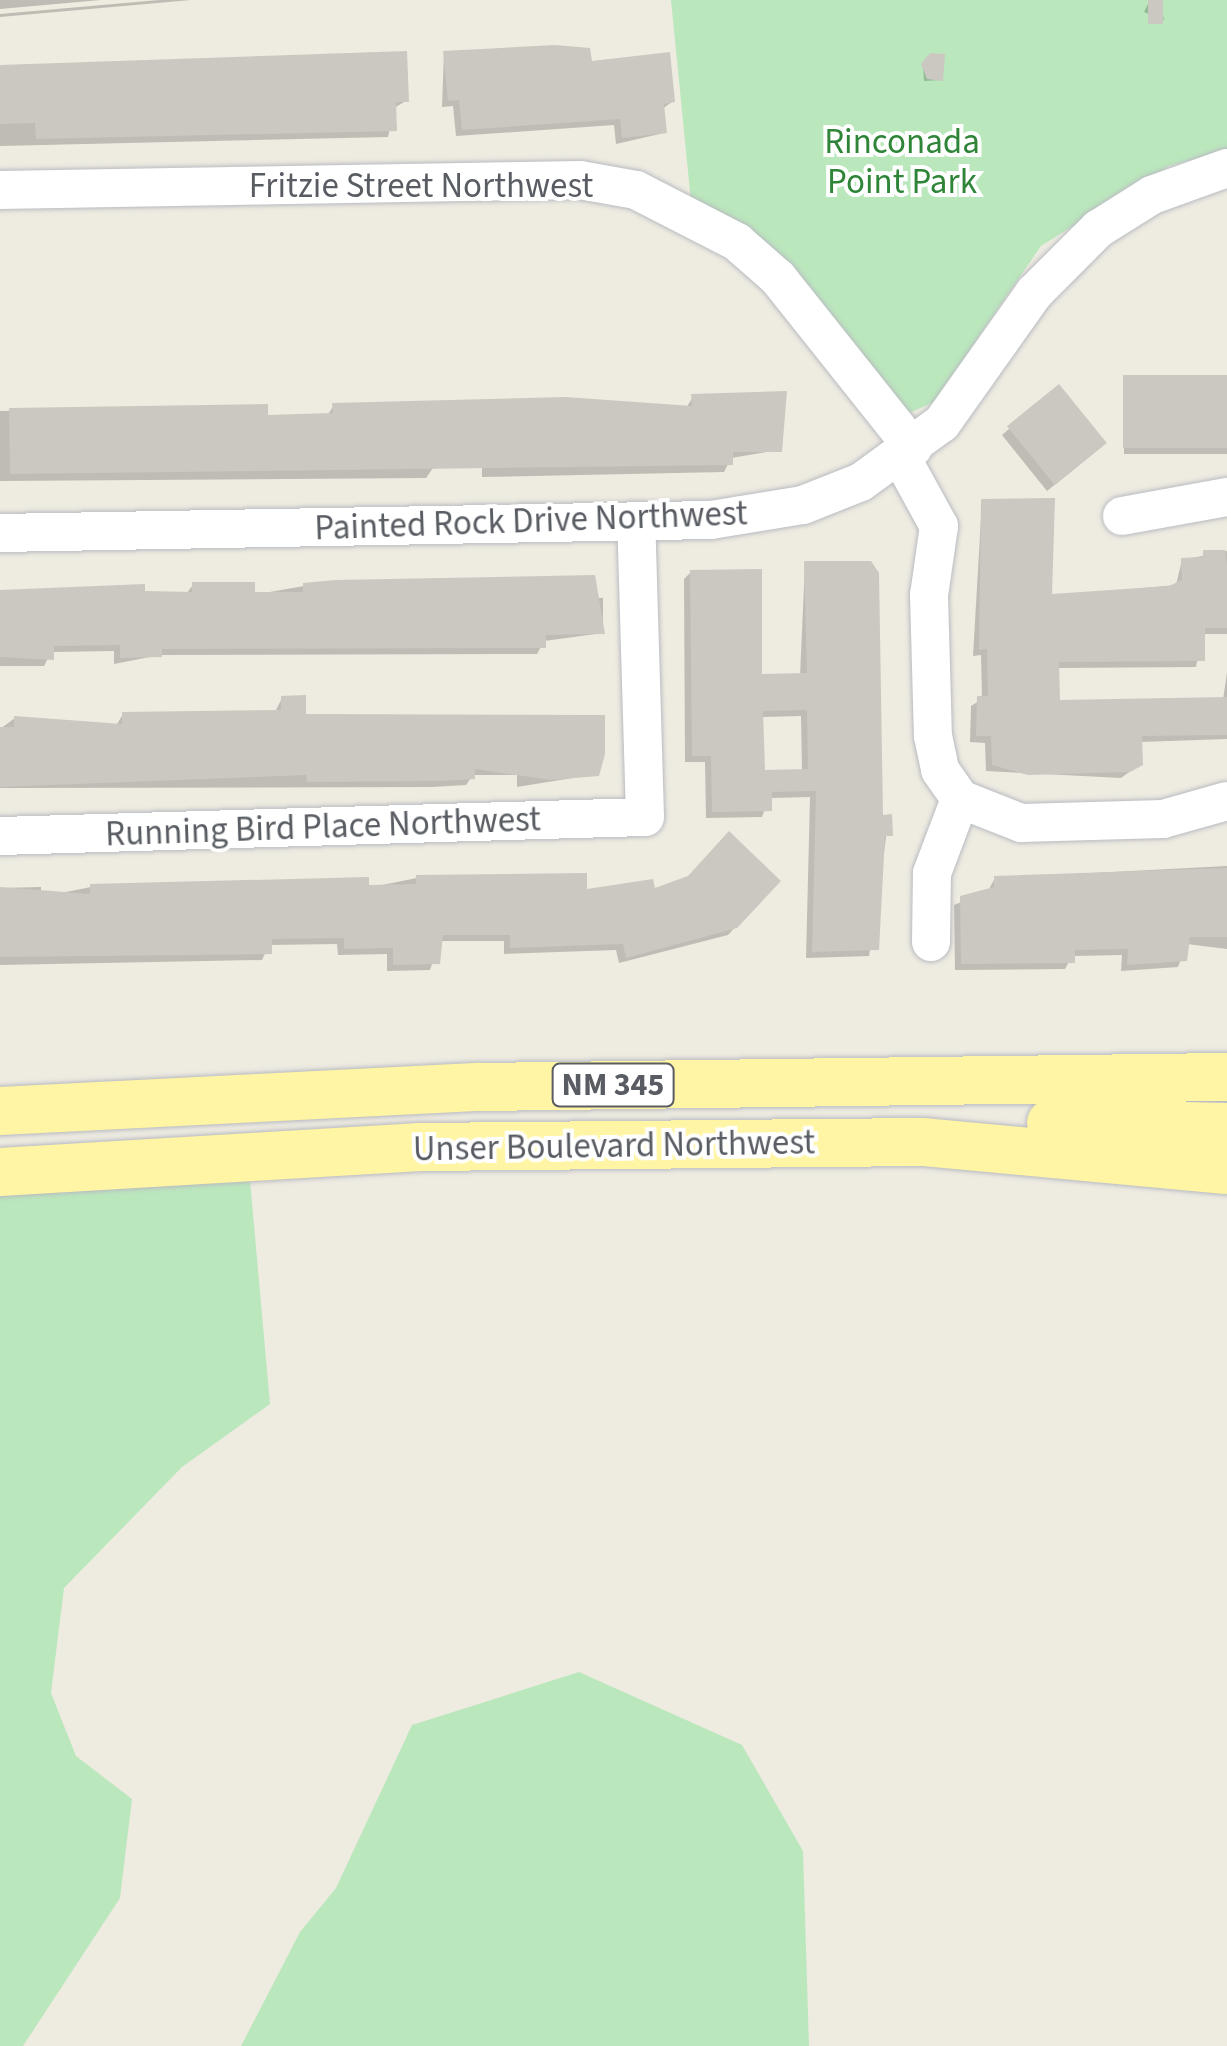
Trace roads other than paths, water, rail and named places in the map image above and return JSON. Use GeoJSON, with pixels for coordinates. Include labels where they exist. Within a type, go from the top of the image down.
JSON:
{"type":"FeatureCollection","features":[{"type":"Feature","properties":{"kind":"main road","name":"Unser Boulevard Northwest"},"geometry":{"type":"LineString","coordinates":[[0,1110],[480,1087],[1227,1077]]}},
{"type":"Feature","properties":{"kind":"main road"},"geometry":{"type":"LineString","coordinates":[[924,1142],[1046,1123],[1227,1127]]}},
{"type":"Feature","properties":{"kind":"main road","name":"Unser Boulevard Northwest"},"geometry":{"type":"LineString","coordinates":[[0,1172],[420,1146],[924,1142],[1227,1170]]}},
{"type":"Feature","properties":{"kind":"main road"},"geometry":{"type":"LineString","coordinates":[[824,1143],[935,1168],[1227,1194]]}},
{"type":"Feature","properties":{"kind":"street","name":"Painted Rock Drive Northwest"},"geometry":{"type":"LineString","coordinates":[[0,533],[636,521],[773,513],[833,495],[907,452],[964,399],[1075,248],[1152,195],[1227,168]]}},
{"type":"Feature","properties":{"kind":"street","name":"Fritzie Street Northwest"},"geometry":{"type":"LineString","coordinates":[[0,190],[580,180],[636,190],[737,242],[778,278],[907,452],[939,526],[929,595],[934,736],[940,770],[960,799]]}},
{"type":"Feature","properties":{"kind":"street"},"geometry":{"type":"LineString","coordinates":[[1122,516],[1227,497]]}},
{"type":"Feature","properties":{"kind":"street","name":"Running Bird Place Northwest"},"geometry":{"type":"LineString","coordinates":[[0,836],[646,817],[636,521]]}},
{"type":"Feature","properties":{"kind":"street"},"geometry":{"type":"LineString","coordinates":[[931,942],[932,873],[960,799],[1020,823],[1163,818],[1227,800]]}},
{"type":"Feature","properties":{"kind":"park label","name":"Rinconada Point Park"},"geometry":{"type":"Point","coordinates":[902,162]}}]}
